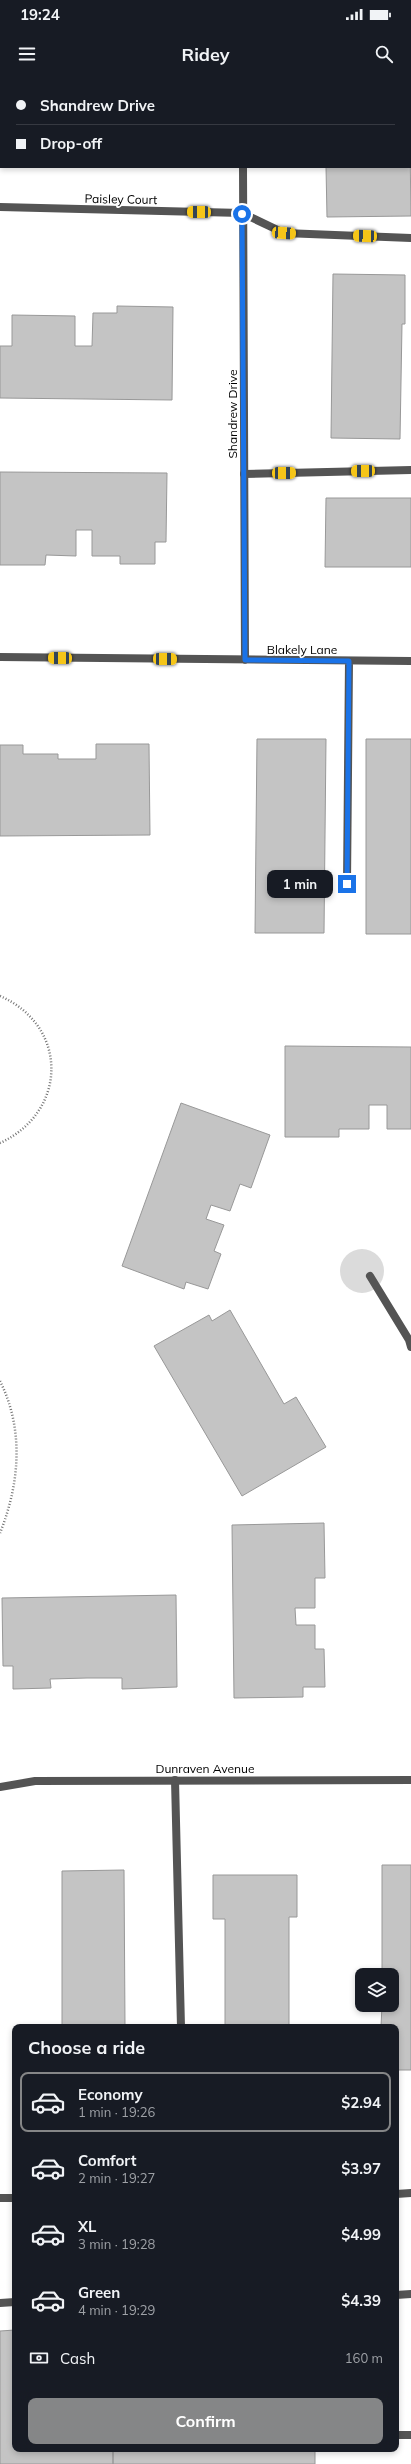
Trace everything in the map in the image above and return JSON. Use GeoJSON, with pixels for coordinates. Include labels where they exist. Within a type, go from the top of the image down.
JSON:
{"type":"FeatureCollection","features":[{"type":"Feature","properties":{"kind":"street","name":"Shandrew Drive"},"geometry":{"type":"LineString","coordinates":[[243,168],[245,660]]}},
{"type":"Feature","properties":{"kind":"street","name":"Paisley Court"},"geometry":{"type":"LineString","coordinates":[[0,207],[242,214]]}},
{"type":"Feature","properties":{"kind":"street"},"geometry":{"type":"LineString","coordinates":[[242,214],[284,233],[411,238]]}},
{"type":"Feature","properties":{"kind":"street"},"geometry":{"type":"LineString","coordinates":[[244,474],[411,470]]}},
{"type":"Feature","properties":{"kind":"street","name":"Blakely Lane"},"geometry":{"type":"LineString","coordinates":[[0,657],[411,661]]}},
{"type":"Feature","properties":{"kind":"street"},"geometry":{"type":"LineString","coordinates":[[347,884],[349,661]]}},
{"type":"Feature","properties":{"kind":"street"},"geometry":{"type":"LineString","coordinates":[[370,1276],[409,1340],[411,1347]]}},
{"type":"Feature","properties":{"kind":"street"},"geometry":{"type":"LineString","coordinates":[[175,1780],[181,2024]]}},
{"type":"Feature","properties":{"kind":"street","name":"Dunraven Avenue"},"geometry":{"type":"LineString","coordinates":[[0,1787],[35,1781],[411,1780]]}},
{"type":"Feature","properties":{"kind":"street"},"geometry":{"type":"LineString","coordinates":[[399,2194],[411,2193]]}},
{"type":"Feature","properties":{"kind":"street"},"geometry":{"type":"LineString","coordinates":[[0,2198],[12,2198]]}},
{"type":"Feature","properties":{"kind":"street"},"geometry":{"type":"LineString","coordinates":[[399,2295],[411,2294]]}},
{"type":"Feature","properties":{"kind":"street"},"geometry":{"type":"LineString","coordinates":[[0,2303],[12,2302]]}},
{"type":"Feature","properties":{"kind":"street"},"geometry":{"type":"LineString","coordinates":[[399,2435],[411,2435]]}},
{"type":"Feature","properties":{"kind":"path"},"geometry":{"type":"LineString","coordinates":[[0,996],[14,1003],[38,1026],[49,1049],[52,1067],[50,1087],[39,1112],[29,1125],[12,1138],[0,1143]]}},
{"type":"Feature","properties":{"kind":"path"},"geometry":{"type":"LineString","coordinates":[[0,1380],[13,1416],[16,1442],[16,1472],[12,1501],[0,1532]]}},
{"type":"Feature","properties":{"kind":"shaded area"},"geometry":{"type":"Polygon","coordinates":[[[358,1249],[366,1249],[378,1255],[384,1267],[384,1275],[378,1287],[366,1293],[358,1293],[346,1287],[340,1275],[340,1267],[346,1255],[358,1249]]]}},
{"type":"Feature","properties":{"kind":"building"},"geometry":{"type":"Polygon","coordinates":[[[326,168],[410,168],[411,216],[327,217],[326,168]]]}},
{"type":"Feature","properties":{"kind":"building"},"geometry":{"type":"Polygon","coordinates":[[[333,274],[405,275],[405,324],[402,324],[400,439],[331,438],[333,274]]]}},
{"type":"Feature","properties":{"kind":"building"},"geometry":{"type":"Polygon","coordinates":[[[117,306],[173,307],[172,400],[0,398],[0,346],[12,346],[12,315],[75,316],[75,346],[92,346],[93,313],[117,313],[117,306]]]}},
{"type":"Feature","properties":{"kind":"building"},"geometry":{"type":"Polygon","coordinates":[[[0,472],[167,473],[166,542],[155,542],[155,564],[120,564],[120,556],[92,556],[92,530],[76,530],[76,556],[46,555],[45,565],[0,565],[0,472]]]}},
{"type":"Feature","properties":{"kind":"building"},"geometry":{"type":"Polygon","coordinates":[[[326,498],[411,498],[411,567],[325,567],[326,498]]]}},
{"type":"Feature","properties":{"kind":"building"},"geometry":{"type":"Polygon","coordinates":[[[257,739],[326,739],[324,933],[255,933],[257,739]]]}},
{"type":"Feature","properties":{"kind":"building"},"geometry":{"type":"Polygon","coordinates":[[[366,739],[411,739],[411,934],[366,934],[366,739]]]}},
{"type":"Feature","properties":{"kind":"building"},"geometry":{"type":"Polygon","coordinates":[[[96,744],[149,744],[150,835],[0,836],[0,745],[23,745],[23,754],[58,754],[58,759],[96,759],[96,744]]]}},
{"type":"Feature","properties":{"kind":"building"},"geometry":{"type":"Polygon","coordinates":[[[285,1046],[411,1047],[411,1129],[387,1129],[387,1105],[369,1105],[369,1129],[339,1129],[339,1137],[285,1137],[285,1046]]]}},
{"type":"Feature","properties":{"kind":"building"},"geometry":{"type":"Polygon","coordinates":[[[181,1103],[270,1135],[251,1188],[240,1184],[230,1211],[211,1205],[206,1219],[224,1225],[214,1251],[221,1254],[208,1289],[186,1282],[184,1289],[122,1266],[181,1103]]]}},
{"type":"Feature","properties":{"kind":"building"},"geometry":{"type":"Polygon","coordinates":[[[230,1310],[284,1404],[296,1397],[326,1447],[242,1496],[154,1346],[209,1315],[212,1321],[230,1310]]]}},
{"type":"Feature","properties":{"kind":"building"},"geometry":{"type":"Polygon","coordinates":[[[324,1523],[325,1578],[315,1578],[315,1608],[295,1608],[296,1625],[315,1625],[315,1649],[324,1649],[325,1687],[303,1687],[303,1697],[234,1698],[232,1525],[324,1523]]]}},
{"type":"Feature","properties":{"kind":"building"},"geometry":{"type":"Polygon","coordinates":[[[176,1595],[177,1687],[122,1689],[122,1678],[87,1678],[50,1679],[51,1688],[13,1689],[13,1666],[3,1666],[2,1598],[176,1595]]]}},
{"type":"Feature","properties":{"kind":"building"},"geometry":{"type":"Polygon","coordinates":[[[382,1865],[411,1865],[411,2070],[399,2070],[399,2024],[381,2024],[382,2012],[399,2012],[399,1968],[382,1968],[382,1865]]]}},
{"type":"Feature","properties":{"kind":"building"},"geometry":{"type":"Polygon","coordinates":[[[124,1870],[125,2024],[62,2024],[62,1871],[124,1870]]]}},
{"type":"Feature","properties":{"kind":"building"},"geometry":{"type":"Polygon","coordinates":[[[213,1875],[297,1875],[297,1917],[289,1917],[289,2024],[225,2024],[225,1919],[213,1919],[213,1875]]]}},
{"type":"Feature","properties":{"kind":"building"},"geometry":{"type":"Polygon","coordinates":[[[12,2330],[12,2452],[113,2452],[113,2464],[0,2464],[0,2331],[12,2330]]]}},
{"type":"Feature","properties":{"kind":"building"},"geometry":{"type":"Polygon","coordinates":[[[113,2452],[315,2452],[315,2464],[113,2464],[113,2452]]]}},
{"type":"Feature","properties":{"kind":"route"},"geometry":{"type":"LineString","coordinates":[[242,214],[245,660],[349,661],[347,884]]}}]}
